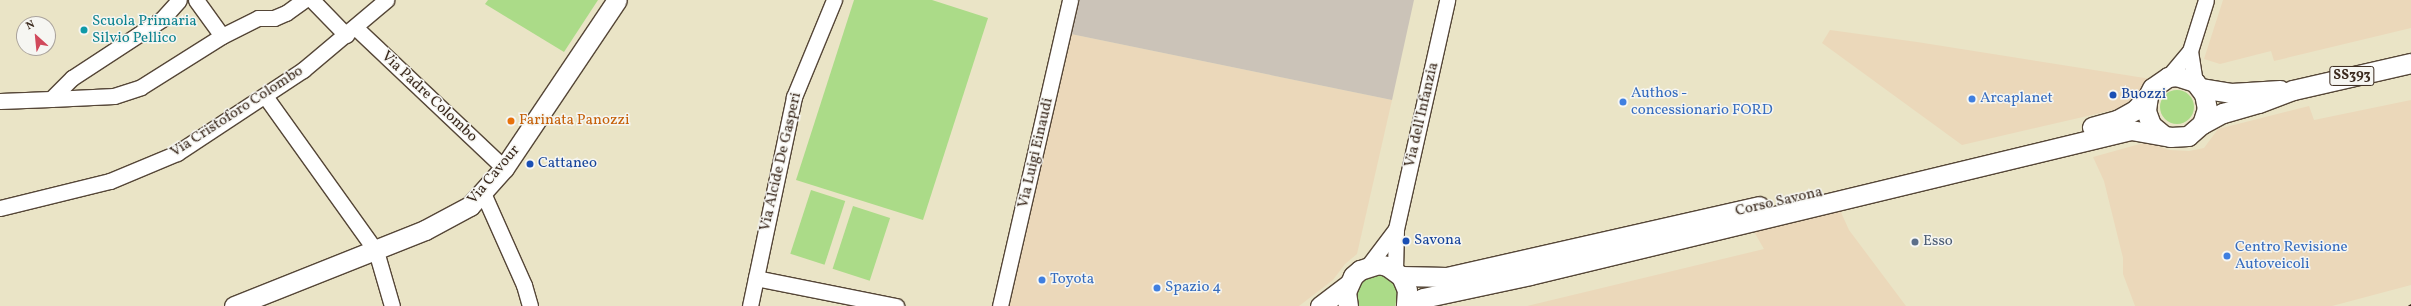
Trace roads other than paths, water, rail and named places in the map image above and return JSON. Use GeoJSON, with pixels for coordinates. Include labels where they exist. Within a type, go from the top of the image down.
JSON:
{"type":"FeatureCollection","features":[{"type":"Feature","properties":{"kind":"main road","name":"Via Cavour"},"geometry":{"type":"LineString","coordinates":[[245,304],[376,251],[470,206],[504,168],[617,0]]}},
{"type":"Feature","properties":{"kind":"main road","name":"SS393"},"geometry":{"type":"LineString","coordinates":[[2202,124],[2223,113],[2259,103],[2293,90],[2411,63]]}},
{"type":"Feature","properties":{"kind":"main road"},"geometry":{"type":"LineString","coordinates":[[2182,77],[2198,85],[2204,94],[2207,109],[2202,124],[2188,136],[2170,137],[2162,134],[2148,118],[2148,96],[2152,88],[2168,78],[2182,77]]}},
{"type":"Feature","properties":{"kind":"main road","name":"SS393"},"geometry":{"type":"LineString","coordinates":[[2198,85],[2231,92],[2293,90]]}},
{"type":"Feature","properties":{"kind":"main road","name":"Corso Savona"},"geometry":{"type":"LineString","coordinates":[[1368,266],[1382,265],[1398,273],[1447,277],[1508,264],[2072,133],[2117,120],[2135,110],[2148,96]]}},
{"type":"Feature","properties":{"kind":"main road","name":"Corso Savona"},"geometry":{"type":"LineString","coordinates":[[1411,306],[1423,298],[1530,275],[2131,130],[2162,134]]}},
{"type":"Feature","properties":{"kind":"main road"},"geometry":{"type":"LineString","coordinates":[[1320,306],[1348,284],[1353,276],[1368,266]]}},
{"type":"Feature","properties":{"kind":"main road"},"geometry":{"type":"LineString","coordinates":[[1398,273],[1407,290],[1406,306]]}},
{"type":"Feature","properties":{"kind":"main road"},"geometry":{"type":"LineString","coordinates":[[1348,284],[1348,306]]}},
{"type":"Feature","properties":{"kind":"street"},"geometry":{"type":"LineString","coordinates":[[51,100],[72,78],[162,19],[179,0]]}},
{"type":"Feature","properties":{"kind":"street"},"geometry":{"type":"LineString","coordinates":[[196,0],[222,36]]}},
{"type":"Feature","properties":{"kind":"street"},"geometry":{"type":"LineString","coordinates":[[0,101],[51,100],[114,96],[141,87],[222,36],[258,18],[274,18],[286,13],[304,0]]}},
{"type":"Feature","properties":{"kind":"street","name":"Via Padre Colombo"},"geometry":{"type":"LineString","coordinates":[[312,0],[350,31],[504,168]]}},
{"type":"Feature","properties":{"kind":"street","name":"Via Cristoforo Colombo"},"geometry":{"type":"LineString","coordinates":[[0,208],[110,181],[177,153],[303,70],[386,0]]}},
{"type":"Feature","properties":{"kind":"street","name":"Via Alcide De Gasperi"},"geometry":{"type":"LineString","coordinates":[[750,306],[794,97],[834,0]]}},
{"type":"Feature","properties":{"kind":"street","name":"Via Luigi Einaudi"},"geometry":{"type":"LineString","coordinates":[[1000,306],[1070,0]]}},
{"type":"Feature","properties":{"kind":"street","name":"Via dell'Infanzia"},"geometry":{"type":"LineString","coordinates":[[1398,273],[1396,229],[1448,0]]}},
{"type":"Feature","properties":{"kind":"street"},"geometry":{"type":"LineString","coordinates":[[2168,78],[2190,51],[2206,0]]}},
{"type":"Feature","properties":{"kind":"street"},"geometry":{"type":"LineString","coordinates":[[2190,51],[2198,85]]}},
{"type":"Feature","properties":{"kind":"street"},"geometry":{"type":"LineString","coordinates":[[265,96],[376,251],[392,306]]}},
{"type":"Feature","properties":{"kind":"street"},"geometry":{"type":"LineString","coordinates":[[483,193],[524,285],[530,306]]}},
{"type":"Feature","properties":{"kind":"street","name":"Via dell'Infanzia"},"geometry":{"type":"LineString","coordinates":[[1368,266],[1396,229]]}},
{"type":"Feature","properties":{"kind":"street"},"geometry":{"type":"LineString","coordinates":[[756,278],[896,306]]}},
{"type":"Feature","properties":{"kind":"place","name":"Scuola Primaria Silvio Pellico"},"geometry":{"type":"Point","coordinates":[84,30]}},
{"type":"Feature","properties":{"kind":"place","name":"Buozzi"},"geometry":{"type":"Point","coordinates":[2113,95]}},
{"type":"Feature","properties":{"kind":"place","name":"Arcaplanet"},"geometry":{"type":"Point","coordinates":[1972,99]}},
{"type":"Feature","properties":{"kind":"place","name":"Authos - concessionario FORD"},"geometry":{"type":"Point","coordinates":[1623,102]}},
{"type":"Feature","properties":{"kind":"place","name":"Farinata Panozzi"},"geometry":{"type":"Point","coordinates":[511,121]}},
{"type":"Feature","properties":{"kind":"place","name":"Cattaneo"},"geometry":{"type":"Point","coordinates":[530,164]}},
{"type":"Feature","properties":{"kind":"place","name":"Savona"},"geometry":{"type":"Point","coordinates":[1406,241]}},
{"type":"Feature","properties":{"kind":"place","name":"Esso"},"geometry":{"type":"Point","coordinates":[1915,242]}},
{"type":"Feature","properties":{"kind":"place","name":"Centro Revisione Autoveicoli"},"geometry":{"type":"Point","coordinates":[2227,256]}},
{"type":"Feature","properties":{"kind":"place","name":"Toyota"},"geometry":{"type":"Point","coordinates":[1042,280]}},
{"type":"Feature","properties":{"kind":"place","name":"Spazio 4"},"geometry":{"type":"Point","coordinates":[1157,288]}}]}
